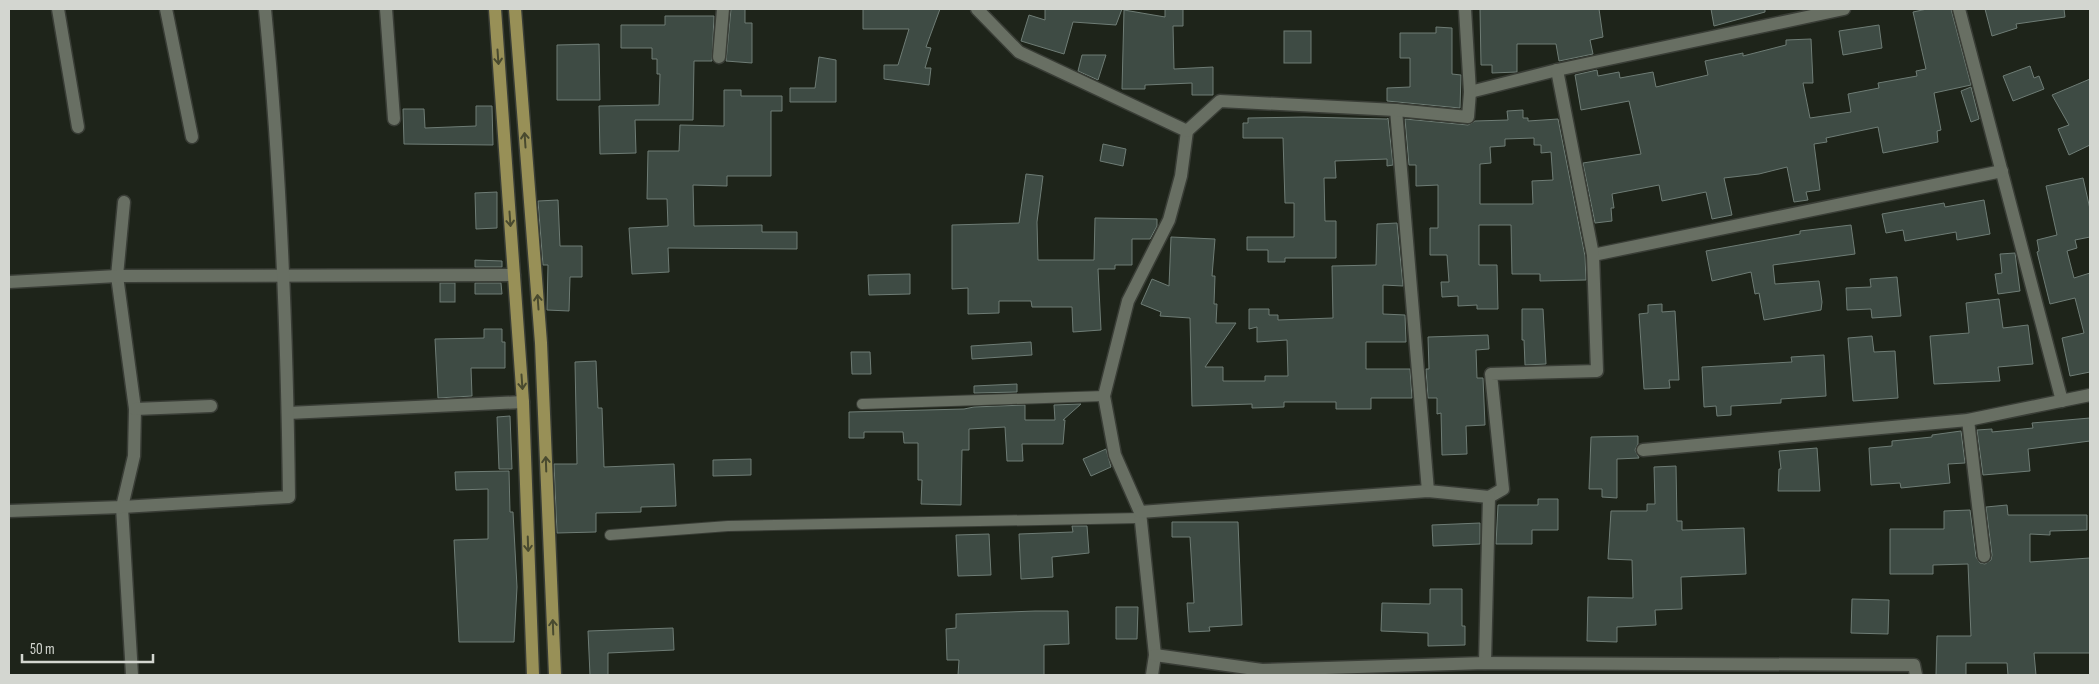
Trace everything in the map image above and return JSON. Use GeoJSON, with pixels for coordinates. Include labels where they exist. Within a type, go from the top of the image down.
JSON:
{"type":"FeatureCollection","features":[{"type":"Feature","properties":{"kind":"main road"},"geometry":{"type":"LineString","coordinates":[[495,9],[523,402],[533,675]]}},
{"type":"Feature","properties":{"kind":"main road"},"geometry":{"type":"LineString","coordinates":[[515,9],[541,343],[555,675]]}},
{"type":"Feature","properties":{"kind":"street"},"geometry":{"type":"LineString","coordinates":[[58,9],[78,127]]}},
{"type":"Feature","properties":{"kind":"street"},"geometry":{"type":"LineString","coordinates":[[166,9],[192,137]]}},
{"type":"Feature","properties":{"kind":"street"},"geometry":{"type":"LineString","coordinates":[[9,511],[122,507],[290,497],[283,276],[274,104],[264,9]]}},
{"type":"Feature","properties":{"kind":"street"},"geometry":{"type":"LineString","coordinates":[[386,9],[394,119]]}},
{"type":"Feature","properties":{"kind":"street"},"geometry":{"type":"LineString","coordinates":[[719,57],[723,9]]}},
{"type":"Feature","properties":{"kind":"street"},"geometry":{"type":"LineString","coordinates":[[977,9],[1019,52],[1187,131]]}},
{"type":"Feature","properties":{"kind":"street"},"geometry":{"type":"LineString","coordinates":[[1152,675],[1155,655],[1140,515],[1115,455],[1104,396],[1128,301],[1169,220],[1181,176],[1187,131],[1220,101],[1396,110],[1468,117],[1470,92],[1465,9]]}},
{"type":"Feature","properties":{"kind":"street"},"geometry":{"type":"LineString","coordinates":[[1470,92],[1557,70],[1844,9]]}},
{"type":"Feature","properties":{"kind":"street"},"geometry":{"type":"LineString","coordinates":[[1959,9],[2062,401]]}},
{"type":"Feature","properties":{"kind":"street"},"geometry":{"type":"LineString","coordinates":[[1140,515],[1428,491],[1489,498],[1503,489],[1491,374],[1597,371],[1593,255],[1557,70]]}},
{"type":"Feature","properties":{"kind":"street"},"geometry":{"type":"LineString","coordinates":[[1396,110],[1428,491]]}},
{"type":"Feature","properties":{"kind":"street"},"geometry":{"type":"LineString","coordinates":[[1593,255],[2002,171]]}},
{"type":"Feature","properties":{"kind":"street"},"geometry":{"type":"LineString","coordinates":[[124,202],[117,276],[135,409],[134,456],[122,507],[132,675]]}},
{"type":"Feature","properties":{"kind":"street"},"geometry":{"type":"LineString","coordinates":[[9,282],[117,276],[514,275]]}},
{"type":"Feature","properties":{"kind":"street"},"geometry":{"type":"LineString","coordinates":[[1644,450],[1968,420],[2090,396]]}},
{"type":"Feature","properties":{"kind":"street"},"geometry":{"type":"LineString","coordinates":[[288,413],[523,402]]}},
{"type":"Feature","properties":{"kind":"street"},"geometry":{"type":"LineString","coordinates":[[135,409],[211,406]]}},
{"type":"Feature","properties":{"kind":"street"},"geometry":{"type":"LineString","coordinates":[[1968,420],[1984,556]]}},
{"type":"Feature","properties":{"kind":"street"},"geometry":{"type":"LineString","coordinates":[[1485,663],[1489,498]]}},
{"type":"Feature","properties":{"kind":"street"},"geometry":{"type":"LineString","coordinates":[[1155,655],[1262,670],[1485,663],[1914,665],[1916,675]]}},
{"type":"Feature","properties":{"kind":"lane"},"geometry":{"type":"LineString","coordinates":[[862,404],[1104,396]]}},
{"type":"Feature","properties":{"kind":"lane"},"geometry":{"type":"LineString","coordinates":[[610,535],[728,526],[1140,515]]}},
{"type":"Feature","properties":{"kind":"building"},"geometry":{"type":"Polygon","coordinates":[[[731,9],[745,9],[745,23],[752,23],[752,63],[726,61],[731,9]]]}},
{"type":"Feature","properties":{"kind":"building"},"geometry":{"type":"Polygon","coordinates":[[[863,9],[940,9],[926,47],[931,48],[925,68],[931,68],[929,85],[884,79],[884,65],[898,65],[909,29],[863,29],[863,9]]]}},
{"type":"Feature","properties":{"kind":"building"},"geometry":{"type":"Polygon","coordinates":[[[1045,9],[1122,9],[1116,25],[1073,22],[1064,54],[1021,41],[1029,15],[1045,20],[1045,9]]]}},
{"type":"Feature","properties":{"kind":"building"},"geometry":{"type":"Polygon","coordinates":[[[1165,9],[1183,9],[1183,26],[1173,26],[1174,69],[1213,67],[1213,95],[1192,95],[1192,83],[1145,85],[1145,89],[1122,89],[1124,10],[1165,17],[1165,9]]]}},
{"type":"Feature","properties":{"kind":"building"},"geometry":{"type":"Polygon","coordinates":[[[1480,9],[1599,9],[1603,37],[1590,40],[1593,54],[1559,61],[1556,44],[1517,44],[1517,72],[1492,73],[1492,65],[1481,65],[1480,9]]]}},
{"type":"Feature","properties":{"kind":"building"},"geometry":{"type":"Polygon","coordinates":[[[1711,9],[1765,9],[1765,12],[1714,26],[1711,9]]]}},
{"type":"Feature","properties":{"kind":"building"},"geometry":{"type":"Polygon","coordinates":[[[1927,9],[1951,9],[1971,85],[1934,93],[1941,130],[1937,131],[1938,142],[1883,153],[1878,127],[1826,138],[1827,142],[1814,144],[1820,190],[1806,192],[1808,200],[1794,202],[1787,167],[1759,174],[1724,178],[1732,215],[1712,219],[1706,192],[1662,201],[1659,185],[1612,194],[1614,208],[1611,208],[1612,221],[1595,223],[1583,163],[1641,154],[1629,101],[1581,110],[1575,75],[1597,70],[1598,76],[1619,72],[1620,78],[1653,72],[1656,87],[1708,75],[1705,61],[1743,53],[1743,56],[1786,45],[1786,40],[1811,39],[1813,83],[1803,83],[1810,118],[1851,112],[1848,94],[1879,88],[1878,83],[1917,76],[1916,71],[1926,69],[1913,12],[1927,9]]]}},
{"type":"Feature","properties":{"kind":"building"},"geometry":{"type":"Polygon","coordinates":[[[1985,9],[2064,9],[2065,17],[2016,24],[2017,28],[1992,36],[1985,9]]]}},
{"type":"Feature","properties":{"kind":"building"},"geometry":{"type":"Polygon","coordinates":[[[665,16],[714,16],[712,61],[694,61],[693,120],[635,120],[636,153],[600,154],[599,106],[659,105],[660,74],[657,74],[657,59],[652,59],[652,48],[621,48],[621,25],[665,25],[665,16]]]}},
{"type":"Feature","properties":{"kind":"building"},"geometry":{"type":"Polygon","coordinates":[[[1879,25],[1882,48],[1843,55],[1839,31],[1879,25]]]}},
{"type":"Feature","properties":{"kind":"building"},"geometry":{"type":"Polygon","coordinates":[[[1436,27],[1452,28],[1452,74],[1461,75],[1460,108],[1387,101],[1387,88],[1410,87],[1410,58],[1400,58],[1400,33],[1436,33],[1436,27]]]}},
{"type":"Feature","properties":{"kind":"building"},"geometry":{"type":"Polygon","coordinates":[[[1284,31],[1311,31],[1311,63],[1284,63],[1284,31]]]}},
{"type":"Feature","properties":{"kind":"building"},"geometry":{"type":"Polygon","coordinates":[[[599,44],[600,100],[557,100],[557,45],[599,44]]]}},
{"type":"Feature","properties":{"kind":"building"},"geometry":{"type":"Polygon","coordinates":[[[1082,55],[1106,55],[1098,80],[1078,71],[1082,55]]]}},
{"type":"Feature","properties":{"kind":"building"},"geometry":{"type":"Polygon","coordinates":[[[819,57],[836,60],[836,102],[790,102],[790,88],[815,88],[819,57]]]}},
{"type":"Feature","properties":{"kind":"building"},"geometry":{"type":"Polygon","coordinates":[[[2030,66],[2034,78],[2039,76],[2044,89],[2013,101],[2003,76],[2030,66]]]}},
{"type":"Feature","properties":{"kind":"building"},"geometry":{"type":"Polygon","coordinates":[[[2090,79],[2090,145],[2069,155],[2058,129],[2069,125],[2052,95],[2090,79]]]}},
{"type":"Feature","properties":{"kind":"building"},"geometry":{"type":"Polygon","coordinates":[[[1971,87],[1979,119],[1971,122],[1961,91],[1971,87]]]}},
{"type":"Feature","properties":{"kind":"building"},"geometry":{"type":"Polygon","coordinates":[[[724,90],[741,90],[741,96],[782,96],[782,111],[771,111],[771,176],[727,176],[727,186],[693,185],[694,226],[762,225],[762,232],[797,232],[797,249],[668,248],[669,272],[632,274],[629,228],[668,226],[667,199],[647,199],[648,151],[679,151],[680,125],[724,126],[724,90]]]}},
{"type":"Feature","properties":{"kind":"building"},"geometry":{"type":"Polygon","coordinates":[[[476,106],[492,106],[493,145],[404,144],[403,109],[424,109],[425,128],[476,126],[476,106]]]}},
{"type":"Feature","properties":{"kind":"building"},"geometry":{"type":"Polygon","coordinates":[[[1523,110],[1523,118],[1528,118],[1528,121],[1558,119],[1585,256],[1586,280],[1540,281],[1540,274],[1512,274],[1511,225],[1479,225],[1479,265],[1497,265],[1498,309],[1477,309],[1477,305],[1458,306],[1458,296],[1442,297],[1441,282],[1449,282],[1447,255],[1430,255],[1430,228],[1438,228],[1438,185],[1416,186],[1416,165],[1409,165],[1405,119],[1468,125],[1475,121],[1508,120],[1507,111],[1523,110]],[[1534,138],[1505,139],[1505,146],[1490,147],[1491,163],[1480,164],[1480,204],[1533,204],[1532,181],[1553,180],[1551,152],[1541,153],[1541,145],[1534,145],[1534,138]]]}},
{"type":"Feature","properties":{"kind":"building"},"geometry":{"type":"Polygon","coordinates":[[[1248,118],[1388,118],[1393,165],[1387,166],[1387,159],[1335,161],[1336,178],[1324,178],[1325,221],[1336,221],[1336,258],[1285,258],[1285,262],[1268,262],[1268,250],[1247,250],[1247,237],[1294,237],[1294,203],[1285,203],[1283,138],[1243,138],[1243,123],[1248,123],[1248,118]]]}},
{"type":"Feature","properties":{"kind":"building"},"geometry":{"type":"Polygon","coordinates":[[[1103,144],[1126,149],[1123,166],[1100,161],[1103,144]]]}},
{"type":"Feature","properties":{"kind":"building"},"geometry":{"type":"Polygon","coordinates":[[[1026,174],[1043,176],[1037,222],[1038,260],[1094,260],[1095,218],[1157,219],[1157,226],[1150,239],[1132,239],[1132,265],[1115,265],[1115,269],[1098,269],[1101,330],[1073,332],[1072,307],[1032,307],[1031,301],[999,301],[999,313],[968,314],[968,288],[952,289],[952,225],[1019,223],[1026,174]]]}},
{"type":"Feature","properties":{"kind":"building"},"geometry":{"type":"Polygon","coordinates":[[[2083,178],[2090,209],[2090,237],[2075,240],[2077,248],[2067,251],[2074,278],[2090,273],[2090,372],[2070,376],[2062,338],[2084,333],[2075,298],[2050,304],[2037,252],[2039,251],[2037,240],[2057,235],[2046,186],[2083,178]]]}},
{"type":"Feature","properties":{"kind":"building"},"geometry":{"type":"Polygon","coordinates":[[[497,192],[497,228],[476,229],[475,193],[497,192]]]}},
{"type":"Feature","properties":{"kind":"building"},"geometry":{"type":"Polygon","coordinates":[[[558,200],[560,246],[582,246],[582,277],[570,277],[569,311],[547,310],[548,265],[543,265],[538,201],[558,200]]]}},
{"type":"Feature","properties":{"kind":"building"},"geometry":{"type":"Polygon","coordinates":[[[1984,200],[1990,234],[1957,240],[1956,232],[1905,241],[1903,230],[1886,233],[1882,214],[1944,203],[1945,207],[1984,200]]]}},
{"type":"Feature","properties":{"kind":"building"},"geometry":{"type":"Polygon","coordinates":[[[1397,223],[1403,286],[1383,285],[1383,314],[1405,315],[1406,342],[1366,342],[1366,369],[1410,369],[1412,398],[1371,398],[1371,409],[1336,409],[1336,402],[1284,402],[1284,407],[1252,408],[1252,404],[1192,406],[1190,318],[1160,316],[1161,312],[1141,304],[1152,279],[1169,286],[1171,237],[1215,239],[1212,276],[1215,276],[1214,304],[1217,304],[1216,323],[1236,323],[1205,367],[1223,367],[1223,381],[1265,381],[1265,376],[1288,376],[1287,340],[1257,342],[1257,327],[1249,329],[1249,309],[1269,309],[1269,315],[1278,315],[1278,320],[1333,318],[1332,266],[1376,265],[1377,224],[1397,223]]]}},
{"type":"Feature","properties":{"kind":"building"},"geometry":{"type":"Polygon","coordinates":[[[1851,225],[1855,254],[1773,265],[1775,284],[1819,281],[1822,302],[1821,310],[1764,320],[1759,293],[1755,294],[1751,272],[1712,281],[1706,251],[1800,234],[1800,231],[1851,225]]]}},
{"type":"Feature","properties":{"kind":"building"},"geometry":{"type":"Polygon","coordinates":[[[2015,253],[2020,291],[1998,294],[1995,274],[2002,273],[2000,254],[2015,253]]]}},
{"type":"Feature","properties":{"kind":"building"},"geometry":{"type":"Polygon","coordinates":[[[475,260],[502,261],[502,267],[475,267],[475,260]]]}},
{"type":"Feature","properties":{"kind":"building"},"geometry":{"type":"Polygon","coordinates":[[[910,274],[910,294],[869,295],[868,275],[910,274]]]}},
{"type":"Feature","properties":{"kind":"building"},"geometry":{"type":"Polygon","coordinates":[[[1897,277],[1901,316],[1872,318],[1871,309],[1847,310],[1846,288],[1871,287],[1870,279],[1897,277]]]}},
{"type":"Feature","properties":{"kind":"building"},"geometry":{"type":"Polygon","coordinates":[[[440,283],[455,283],[455,302],[440,302],[440,283]]]}},
{"type":"Feature","properties":{"kind":"building"},"geometry":{"type":"Polygon","coordinates":[[[475,283],[501,283],[502,294],[475,294],[475,283]]]}},
{"type":"Feature","properties":{"kind":"building"},"geometry":{"type":"Polygon","coordinates":[[[1999,299],[2003,328],[2028,325],[2033,364],[1998,367],[2000,381],[1934,384],[1930,336],[1969,333],[1966,303],[1999,299]]]}},
{"type":"Feature","properties":{"kind":"building"},"geometry":{"type":"Polygon","coordinates":[[[1662,304],[1662,312],[1675,311],[1679,380],[1669,380],[1670,388],[1644,389],[1639,314],[1648,313],[1648,305],[1662,304]]]}},
{"type":"Feature","properties":{"kind":"building"},"geometry":{"type":"Polygon","coordinates":[[[1522,309],[1543,309],[1546,364],[1525,365],[1524,340],[1522,340],[1522,309]]]}},
{"type":"Feature","properties":{"kind":"building"},"geometry":{"type":"Polygon","coordinates":[[[484,329],[502,329],[502,342],[505,342],[505,368],[471,368],[472,396],[438,398],[435,339],[484,338],[484,329]]]}},
{"type":"Feature","properties":{"kind":"building"},"geometry":{"type":"Polygon","coordinates":[[[1488,335],[1489,349],[1476,350],[1477,378],[1483,378],[1485,425],[1466,426],[1467,454],[1442,455],[1441,413],[1437,414],[1437,398],[1428,398],[1426,369],[1429,369],[1428,337],[1488,335]]]}},
{"type":"Feature","properties":{"kind":"building"},"geometry":{"type":"Polygon","coordinates":[[[1872,336],[1874,352],[1895,351],[1898,398],[1853,401],[1848,338],[1872,336]]]}},
{"type":"Feature","properties":{"kind":"building"},"geometry":{"type":"Polygon","coordinates":[[[1031,342],[1032,355],[972,359],[971,346],[1031,342]]]}},
{"type":"Feature","properties":{"kind":"building"},"geometry":{"type":"Polygon","coordinates":[[[851,352],[870,352],[871,374],[852,374],[851,352]]]}},
{"type":"Feature","properties":{"kind":"building"},"geometry":{"type":"Polygon","coordinates":[[[1824,355],[1826,396],[1781,399],[1781,403],[1731,406],[1731,415],[1717,416],[1716,406],[1704,407],[1702,367],[1792,362],[1791,357],[1824,355]]]}},
{"type":"Feature","properties":{"kind":"building"},"geometry":{"type":"Polygon","coordinates":[[[596,361],[598,408],[602,408],[604,467],[674,464],[676,506],[641,507],[641,512],[596,513],[596,532],[557,533],[554,464],[577,464],[575,362],[596,361]]]}},
{"type":"Feature","properties":{"kind":"building"},"geometry":{"type":"Polygon","coordinates":[[[1017,384],[1017,392],[974,393],[974,386],[1017,384]]]}},
{"type":"Feature","properties":{"kind":"building"},"geometry":{"type":"Polygon","coordinates":[[[1081,404],[1063,420],[1065,420],[1063,444],[1022,444],[1023,461],[1007,461],[1005,427],[969,429],[969,450],[962,450],[961,505],[921,504],[922,480],[918,480],[918,443],[904,443],[903,432],[864,432],[864,438],[849,438],[849,412],[964,409],[1025,405],[1025,420],[1055,420],[1054,405],[1081,404]]]}},
{"type":"Feature","properties":{"kind":"building"},"geometry":{"type":"Polygon","coordinates":[[[510,416],[512,469],[499,469],[497,417],[510,416]]]}},
{"type":"Feature","properties":{"kind":"building"},"geometry":{"type":"Polygon","coordinates":[[[2090,418],[2090,441],[2028,449],[2030,471],[1983,475],[1977,430],[1992,429],[1992,432],[2033,428],[2032,423],[2090,418]]]}},
{"type":"Feature","properties":{"kind":"building"},"geometry":{"type":"Polygon","coordinates":[[[1961,431],[1965,463],[1948,464],[1950,483],[1901,488],[1900,483],[1871,485],[1869,448],[1892,446],[1892,441],[1932,437],[1932,435],[1961,431]]]}},
{"type":"Feature","properties":{"kind":"building"},"geometry":{"type":"Polygon","coordinates":[[[1638,436],[1638,444],[1635,450],[1639,458],[1617,459],[1617,498],[1602,497],[1602,489],[1589,489],[1591,437],[1638,436]]]}},
{"type":"Feature","properties":{"kind":"building"},"geometry":{"type":"Polygon","coordinates":[[[1817,448],[1820,491],[1778,491],[1779,469],[1781,469],[1779,451],[1817,448]]]}},
{"type":"Feature","properties":{"kind":"building"},"geometry":{"type":"Polygon","coordinates":[[[1106,449],[1111,467],[1091,476],[1083,459],[1106,449]]]}},
{"type":"Feature","properties":{"kind":"building"},"geometry":{"type":"Polygon","coordinates":[[[751,459],[751,475],[713,476],[713,460],[751,459]]]}},
{"type":"Feature","properties":{"kind":"building"},"geometry":{"type":"Polygon","coordinates":[[[1676,466],[1677,521],[1682,521],[1682,530],[1744,528],[1746,574],[1681,577],[1682,609],[1655,610],[1656,625],[1617,627],[1617,642],[1587,641],[1588,597],[1633,598],[1632,560],[1608,559],[1611,511],[1647,511],[1647,504],[1655,504],[1654,467],[1676,466]]]}},
{"type":"Feature","properties":{"kind":"building"},"geometry":{"type":"Polygon","coordinates":[[[509,471],[510,512],[513,512],[517,587],[514,642],[459,642],[454,540],[488,539],[488,489],[456,490],[455,472],[509,471]]]}},
{"type":"Feature","properties":{"kind":"building"},"geometry":{"type":"Polygon","coordinates":[[[1538,499],[1558,499],[1558,530],[1532,530],[1532,544],[1496,544],[1498,505],[1538,505],[1538,499]]]}},
{"type":"Feature","properties":{"kind":"building"},"geometry":{"type":"Polygon","coordinates":[[[2007,505],[2008,515],[2087,515],[2087,530],[2050,531],[2050,535],[2030,534],[2030,562],[2090,558],[2090,653],[2034,653],[2036,675],[2008,675],[2007,663],[1966,663],[1966,675],[1936,675],[1937,636],[1971,636],[1968,564],[1933,565],[1933,574],[1890,574],[1890,529],[1944,529],[1944,511],[1970,510],[1976,557],[1980,563],[1985,564],[1991,560],[1992,555],[1986,507],[2007,505]]]}},
{"type":"Feature","properties":{"kind":"building"},"geometry":{"type":"Polygon","coordinates":[[[1172,522],[1238,522],[1242,625],[1209,627],[1210,631],[1189,632],[1187,603],[1194,603],[1190,537],[1172,537],[1172,522]]]}},
{"type":"Feature","properties":{"kind":"building"},"geometry":{"type":"Polygon","coordinates":[[[1480,523],[1480,544],[1433,546],[1432,525],[1480,523]]]}},
{"type":"Feature","properties":{"kind":"building"},"geometry":{"type":"Polygon","coordinates":[[[1072,526],[1087,526],[1089,553],[1052,557],[1053,577],[1021,579],[1019,534],[1073,532],[1072,526]]]}},
{"type":"Feature","properties":{"kind":"building"},"geometry":{"type":"Polygon","coordinates":[[[989,534],[991,575],[958,576],[956,535],[989,534]]]}},
{"type":"Feature","properties":{"kind":"building"},"geometry":{"type":"Polygon","coordinates":[[[1430,589],[1462,589],[1462,626],[1465,626],[1465,645],[1428,646],[1428,633],[1381,631],[1382,603],[1430,604],[1430,589]]]}},
{"type":"Feature","properties":{"kind":"building"},"geometry":{"type":"Polygon","coordinates":[[[1852,599],[1889,600],[1888,634],[1851,633],[1852,599]]]}},
{"type":"Feature","properties":{"kind":"building"},"geometry":{"type":"Polygon","coordinates":[[[1116,607],[1138,607],[1137,639],[1116,639],[1116,607]]]}},
{"type":"Feature","properties":{"kind":"building"},"geometry":{"type":"Polygon","coordinates":[[[1068,611],[1069,644],[1044,645],[1044,675],[958,675],[959,660],[947,660],[946,629],[956,628],[956,614],[1068,611]]]}},
{"type":"Feature","properties":{"kind":"building"},"geometry":{"type":"Polygon","coordinates":[[[673,628],[674,650],[608,653],[608,675],[590,675],[588,631],[673,628]]]}}]}
